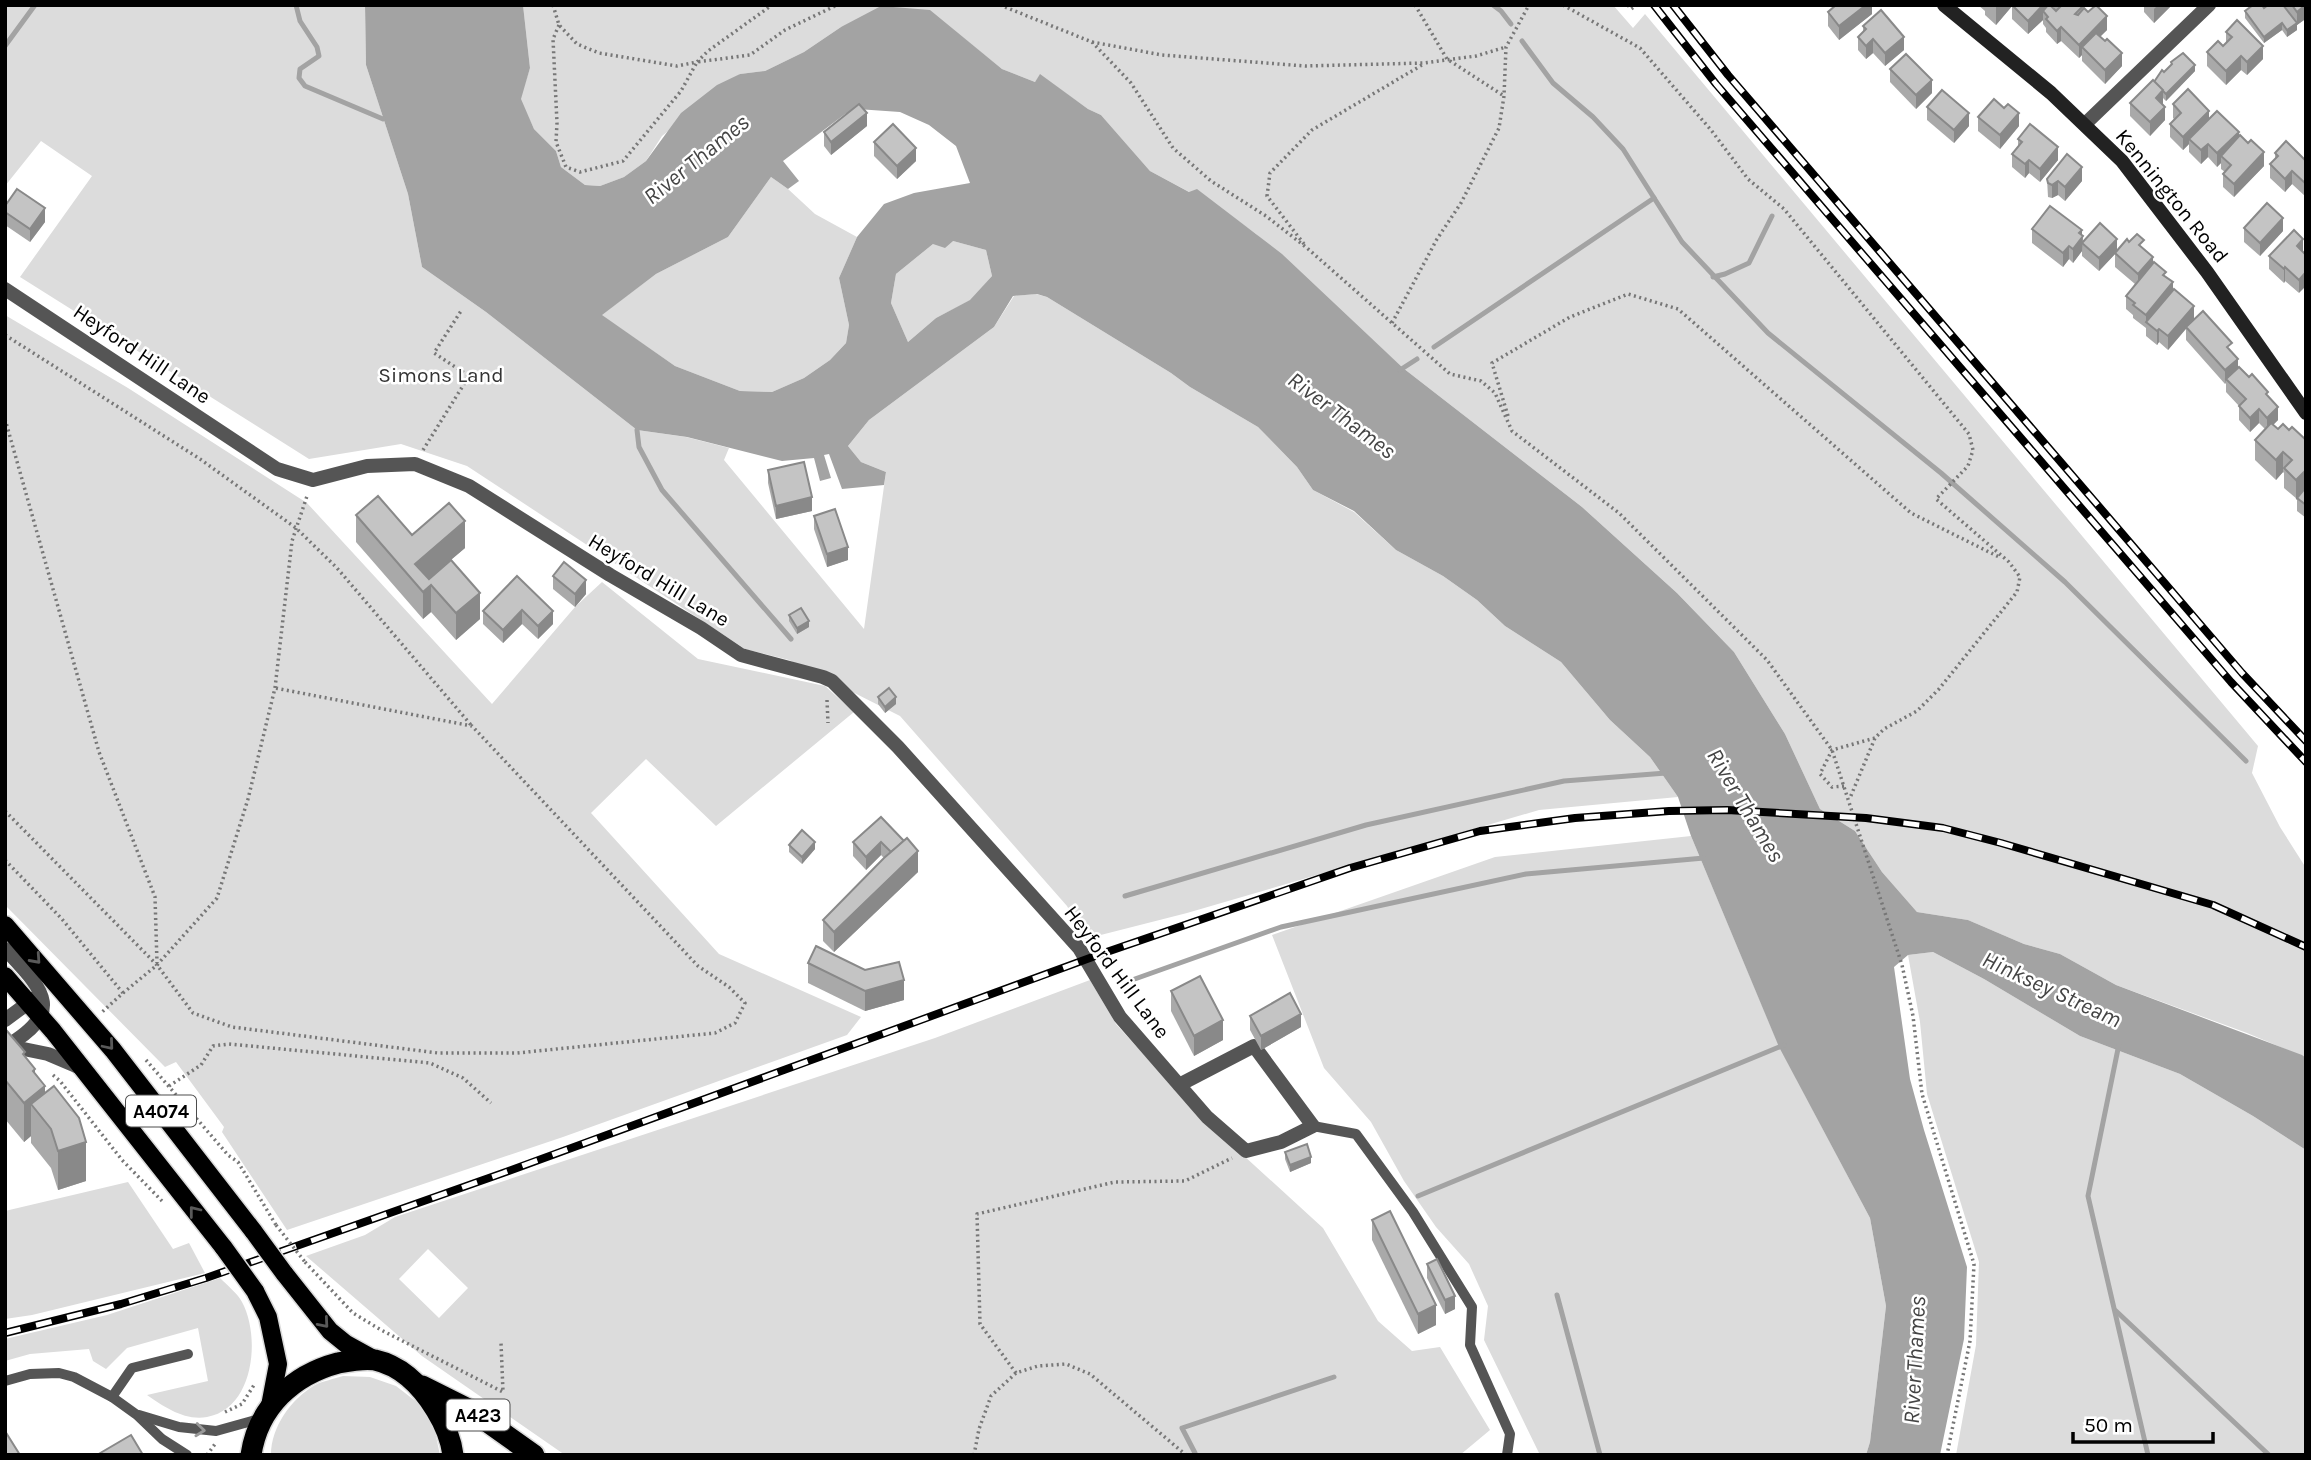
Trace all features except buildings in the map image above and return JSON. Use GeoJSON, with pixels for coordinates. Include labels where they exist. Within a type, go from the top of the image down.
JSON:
{"type":"FeatureCollection","features":[{"type":"Feature","properties":{"kind":"highway"},"geometry":{"type":"LineString","coordinates":[[251,1455],[255,1435],[267,1412],[285,1389],[320,1368],[343,1362],[375,1360],[401,1371],[416,1383],[441,1418],[453,1455]]}},
{"type":"Feature","properties":{"kind":"highway","name":"A423"},"geometry":{"type":"LineString","coordinates":[[416,1383],[472,1410],[534,1455]]}},
{"type":"Feature","properties":{"kind":"main road","name":"A4074"},"geometry":{"type":"LineString","coordinates":[[5,925],[148,1093],[330,1331],[346,1344],[375,1360]]}},
{"type":"Feature","properties":{"kind":"main road","name":"A4074"},"geometry":{"type":"LineString","coordinates":[[5,976],[36,997],[41,1016],[255,1291],[268,1317],[278,1364],[267,1412]]}},
{"type":"Feature","properties":{"kind":"street","name":"Kennington Road"},"geometry":{"type":"LineString","coordinates":[[1944,5],[2004,53],[2085,124],[2122,161],[2198,261],[2306,413]]}},
{"type":"Feature","properties":{"kind":"street"},"geometry":{"type":"LineString","coordinates":[[2085,124],[2209,5]]}},
{"type":"Feature","properties":{"kind":"street","name":"Heyford Hill Lane"},"geometry":{"type":"LineString","coordinates":[[5,289],[278,470],[313,481],[367,466],[415,464],[469,486],[741,655],[832,681],[898,747],[1079,948],[1120,1017],[1207,1117],[1246,1152]]}},
{"type":"Feature","properties":{"kind":"street"},"geometry":{"type":"LineString","coordinates":[[5,949],[37,984],[36,997]]}},
{"type":"Feature","properties":{"kind":"street"},"geometry":{"type":"LineString","coordinates":[[5,1020],[36,997],[65,993]]}},
{"type":"Feature","properties":{"kind":"street"},"geometry":{"type":"LineString","coordinates":[[7,1046],[41,1016]]}},
{"type":"Feature","properties":{"kind":"street"},"geometry":{"type":"LineString","coordinates":[[7,1046],[48,1054],[83,1068]]}},
{"type":"Feature","properties":{"kind":"street"},"geometry":{"type":"LineString","coordinates":[[1179,1085],[1254,1046],[1313,1126],[1281,1142],[1246,1152]]}},
{"type":"Feature","properties":{"kind":"lane"},"geometry":{"type":"LineString","coordinates":[[1313,1126],[1356,1133],[1413,1212],[1472,1307],[1470,1345],[1510,1434],[1507,1455]]}},
{"type":"Feature","properties":{"kind":"lane"},"geometry":{"type":"LineString","coordinates":[[112,1397],[132,1368],[188,1354]]}},
{"type":"Feature","properties":{"kind":"lane"},"geometry":{"type":"LineString","coordinates":[[5,1381],[30,1374],[58,1373],[74,1377],[112,1397],[137,1415],[162,1439],[187,1455]]}},
{"type":"Feature","properties":{"kind":"lane"},"geometry":{"type":"LineString","coordinates":[[137,1415],[178,1427],[216,1431],[267,1412]]}},
{"type":"Feature","properties":{"kind":"path"},"geometry":{"type":"LineString","coordinates":[[553,5],[559,25],[577,44],[599,54],[677,66],[750,55],[785,30],[837,5]]}},
{"type":"Feature","properties":{"kind":"path"},"geometry":{"type":"LineString","coordinates":[[559,25],[553,39],[556,142],[566,167],[580,172],[624,161],[681,91],[697,62],[708,51],[772,5]]}},
{"type":"Feature","properties":{"kind":"path"},"geometry":{"type":"LineString","coordinates":[[1000,5],[1092,42],[1162,55],[1305,66],[1424,64],[1476,56],[1506,47]]}},
{"type":"Feature","properties":{"kind":"path"},"geometry":{"type":"LineString","coordinates":[[1415,5],[1447,59],[1504,96]]}},
{"type":"Feature","properties":{"kind":"path"},"geometry":{"type":"LineString","coordinates":[[1392,323],[1437,239],[1461,203],[1500,128],[1506,47],[1529,5]]}},
{"type":"Feature","properties":{"kind":"path"},"geometry":{"type":"LineString","coordinates":[[1563,5],[1640,48],[1711,130],[1748,179],[1784,209],[1969,434],[1973,450],[1968,466],[1936,501],[2008,562],[2020,577],[2017,593],[1931,697],[1917,711],[1884,729],[1875,738],[1850,798]]}},
{"type":"Feature","properties":{"kind":"path"},"geometry":{"type":"LineString","coordinates":[[1628,5],[1632,9],[1637,5]]}},
{"type":"Feature","properties":{"kind":"path"},"geometry":{"type":"LineString","coordinates":[[1092,42],[1131,83],[1173,148],[1211,181],[1266,216],[1307,248],[1450,374],[1481,381],[1495,393],[1512,432],[1619,513],[1767,660],[1832,750],[1850,798],[1902,965],[1913,1016],[1922,1094],[1974,1264],[1970,1341],[1947,1455]]}},
{"type":"Feature","properties":{"kind":"path"},"geometry":{"type":"LineString","coordinates":[[1307,248],[1267,196],[1270,173],[1312,130],[1424,64]]}},
{"type":"Feature","properties":{"kind":"path"},"geometry":{"type":"LineString","coordinates":[[1512,432],[1492,363],[1570,317],[1628,294],[1678,309],[1911,513],[2008,562]]}},
{"type":"Feature","properties":{"kind":"path"},"geometry":{"type":"LineString","coordinates":[[415,464],[469,376],[433,353],[461,311]]}},
{"type":"Feature","properties":{"kind":"path"},"geometry":{"type":"LineString","coordinates":[[5,335],[200,458],[296,528],[337,568],[472,726],[698,966],[729,987],[745,1003],[735,1023],[715,1032],[517,1053],[438,1052],[232,1027],[193,1013],[157,965],[5,811]]}},
{"type":"Feature","properties":{"kind":"path"},"geometry":{"type":"LineString","coordinates":[[5,419],[99,752],[155,897],[157,965]]}},
{"type":"Feature","properties":{"kind":"path"},"geometry":{"type":"LineString","coordinates":[[111,1020],[104,1010],[157,965],[217,898],[247,799],[275,688],[292,541],[313,481]]}},
{"type":"Feature","properties":{"kind":"path"},"geometry":{"type":"LineString","coordinates":[[275,688],[472,726]]}},
{"type":"Feature","properties":{"kind":"path"},"geometry":{"type":"LineString","coordinates":[[1844,786],[1832,787],[1820,774],[1832,750],[1875,738]]}},
{"type":"Feature","properties":{"kind":"path"},"geometry":{"type":"LineString","coordinates":[[5,860],[61,918],[123,993]]}},
{"type":"Feature","properties":{"kind":"path"},"geometry":{"type":"LineString","coordinates":[[169,1086],[201,1065],[213,1046],[229,1044],[430,1063],[463,1078],[491,1103]]}},
{"type":"Feature","properties":{"kind":"path"},"geometry":{"type":"LineString","coordinates":[[144,1058],[237,1162],[276,1225],[305,1262],[353,1313],[503,1392],[500,1343]]}},
{"type":"Feature","properties":{"kind":"path"},"geometry":{"type":"LineString","coordinates":[[51,1074],[60,1081],[122,1160],[169,1208]]}},
{"type":"Feature","properties":{"kind":"path"},"geometry":{"type":"LineString","coordinates":[[1016,1373],[980,1324],[976,1214],[1115,1182],[1185,1181],[1246,1152]]}},
{"type":"Feature","properties":{"kind":"path"},"geometry":{"type":"LineString","coordinates":[[974,1455],[979,1429],[991,1396],[1016,1373],[1038,1366],[1066,1364],[1090,1374],[1186,1455]]}},
{"type":"Feature","properties":{"kind":"path"},"geometry":{"type":"LineString","coordinates":[[207,1455],[215,1445],[215,1415],[242,1404],[256,1381]]}},
{"type":"Feature","properties":{"kind":"green space","name":"Simons Land"},"geometry":{"type":"Polygon","coordinates":[[[5,5],[365,5],[366,65],[408,194],[422,267],[486,312],[637,430],[686,437],[729,448],[724,460],[864,629],[886,472],[861,462],[848,446],[869,420],[994,327],[1014,296],[1036,294],[1047,297],[1258,427],[1297,467],[1313,490],[1354,512],[1396,550],[1443,576],[1477,600],[1505,626],[1561,662],[1610,720],[1650,757],[1678,797],[1539,810],[1187,913],[1085,939],[1067,906],[900,716],[789,660],[745,649],[467,466],[401,444],[309,459],[20,277],[92,176],[41,141],[5,186],[5,5]]]}},
{"type":"Feature","properties":{"kind":"green space"},"geometry":{"type":"Polygon","coordinates":[[[523,5],[1613,5],[1633,28],[1645,14],[2258,746],[2252,773],[2280,827],[2306,868],[2306,1058],[2247,1033],[2116,985],[2060,954],[2024,944],[1968,920],[1917,912],[1882,872],[1855,831],[1820,809],[1785,734],[1734,652],[1677,593],[1582,507],[1403,368],[1256,234],[1223,210],[1150,171],[1101,115],[1088,109],[1040,75],[1035,82],[1002,69],[930,11],[841,27],[804,52],[765,71],[740,74],[662,136],[646,161],[624,177],[600,186],[585,185],[561,167],[556,151],[534,129],[520,99],[530,68],[523,5]]]}},
{"type":"Feature","properties":{"kind":"green space"},"geometry":{"type":"Polygon","coordinates":[[[771,177],[815,214],[857,237],[839,278],[849,325],[846,343],[830,360],[804,378],[772,392],[740,391],[675,366],[601,315],[656,274],[728,237],[771,177]]]}},
{"type":"Feature","properties":{"kind":"green space"},"geometry":{"type":"Polygon","coordinates":[[[953,241],[986,250],[992,276],[971,300],[936,318],[908,342],[891,303],[896,274],[933,244],[953,241]]]}},
{"type":"Feature","properties":{"kind":"green space"},"geometry":{"type":"Polygon","coordinates":[[[5,315],[128,388],[307,503],[492,704],[575,607],[602,582],[698,659],[825,686],[854,712],[716,826],[646,759],[591,813],[719,954],[861,1017],[847,1035],[563,1137],[287,1230],[222,1132],[224,1127],[176,1062],[165,1067],[5,905],[5,315]]]}},
{"type":"Feature","properties":{"kind":"green space"},"geometry":{"type":"Polygon","coordinates":[[[1691,836],[1779,1046],[1870,1218],[1886,1306],[1870,1442],[1866,1455],[1540,1455],[1484,1340],[1488,1306],[1469,1264],[1436,1227],[1404,1181],[1371,1122],[1324,1068],[1272,935],[1495,857],[1691,836]]]}},
{"type":"Feature","properties":{"kind":"green space"},"geometry":{"type":"Polygon","coordinates":[[[1933,952],[2080,1036],[2180,1074],[2306,1150],[2306,1455],[1956,1455],[1976,1345],[1979,1262],[1927,1094],[1920,1022],[1908,955],[1933,952]]]}},
{"type":"Feature","properties":{"kind":"green space"},"geometry":{"type":"Polygon","coordinates":[[[1090,980],[1116,1024],[1196,1112],[1323,1228],[1378,1321],[1412,1351],[1440,1347],[1490,1430],[1460,1455],[565,1455],[422,1356],[306,1256],[365,1235],[395,1217],[935,1038],[1090,980]],[[428,1249],[399,1279],[439,1318],[468,1288],[428,1249]]]}},
{"type":"Feature","properties":{"kind":"green space"},"geometry":{"type":"Polygon","coordinates":[[[128,1182],[173,1249],[189,1243],[205,1273],[32,1315],[5,1319],[5,1211],[128,1182]]]}},
{"type":"Feature","properties":{"kind":"green space"},"geometry":{"type":"Polygon","coordinates":[[[220,1278],[242,1302],[248,1317],[252,1352],[244,1386],[235,1401],[223,1411],[207,1417],[191,1417],[168,1408],[147,1395],[208,1381],[198,1328],[127,1348],[106,1369],[93,1361],[89,1349],[30,1354],[5,1361],[5,1339],[107,1315],[220,1278]]]}},
{"type":"Feature","properties":{"kind":"green space"},"geometry":{"type":"Polygon","coordinates":[[[343,1376],[370,1377],[396,1386],[418,1403],[434,1427],[440,1455],[271,1455],[274,1434],[284,1415],[298,1398],[315,1385],[343,1376]]]}},
{"type":"Feature","properties":{"kind":"water"},"geometry":{"type":"Polygon","coordinates":[[[365,5],[523,5],[530,68],[521,99],[534,129],[556,151],[561,167],[585,185],[600,186],[624,177],[646,161],[681,113],[717,85],[740,74],[765,71],[804,52],[841,27],[881,6],[930,10],[1002,69],[1035,82],[1040,74],[1088,109],[1101,115],[1150,171],[1189,192],[1197,189],[1282,254],[1403,368],[1582,507],[1677,593],[1734,652],[1785,734],[1820,809],[1855,831],[1882,872],[1917,912],[1968,920],[2024,944],[2060,954],[2116,985],[2306,1058],[2306,1150],[2180,1074],[2080,1036],[1933,952],[1908,955],[1894,967],[1910,1079],[1967,1267],[1964,1339],[1940,1455],[1866,1455],[1870,1442],[1886,1306],[1870,1218],[1779,1047],[1691,836],[1678,797],[1650,757],[1610,720],[1561,662],[1505,626],[1477,600],[1443,576],[1396,550],[1354,511],[1313,490],[1297,467],[1258,427],[1047,297],[1037,294],[1013,296],[994,327],[869,420],[848,446],[861,462],[886,472],[884,485],[842,489],[829,454],[824,455],[831,478],[820,481],[814,458],[782,461],[687,437],[637,430],[486,312],[422,267],[408,194],[366,65],[365,5]],[[857,109],[845,114],[783,161],[799,181],[788,189],[771,177],[728,237],[656,274],[602,315],[675,366],[740,391],[772,392],[804,378],[830,360],[846,343],[849,325],[839,278],[857,237],[884,204],[914,193],[970,183],[956,146],[929,125],[900,112],[857,109]],[[953,241],[945,248],[933,244],[896,274],[891,303],[908,342],[936,318],[970,300],[992,276],[986,250],[953,241]]]}},
{"type":"Feature","properties":{"kind":"waterway"},"geometry":{"type":"LineString","coordinates":[[5,46],[35,5]]}},
{"type":"Feature","properties":{"kind":"waterway"},"geometry":{"type":"LineString","coordinates":[[296,5],[300,21],[317,47],[319,56],[300,69],[299,78],[305,86],[383,119]]}},
{"type":"Feature","properties":{"kind":"waterway"},"geometry":{"type":"LineString","coordinates":[[1493,5],[1511,24]]}},
{"type":"Feature","properties":{"kind":"waterway"},"geometry":{"type":"LineString","coordinates":[[1522,41],[1553,83],[1593,117],[1623,149],[1682,242],[1768,333],[1941,473],[2065,582],[2246,761]]}},
{"type":"Feature","properties":{"kind":"waterway"},"geometry":{"type":"LineString","coordinates":[[1434,347],[1654,198]]}},
{"type":"Feature","properties":{"kind":"waterway"},"geometry":{"type":"LineString","coordinates":[[1713,277],[1749,263],[1772,216]]}},
{"type":"Feature","properties":{"kind":"waterway"},"geometry":{"type":"LineString","coordinates":[[1400,370],[1417,359]]}},
{"type":"Feature","properties":{"kind":"waterway"},"geometry":{"type":"LineString","coordinates":[[637,430],[639,447],[662,490],[791,639]]}},
{"type":"Feature","properties":{"kind":"waterway"},"geometry":{"type":"LineString","coordinates":[[1125,896],[1366,825],[1564,781],[1666,773]]}},
{"type":"Feature","properties":{"kind":"waterway"},"geometry":{"type":"LineString","coordinates":[[1132,980],[1281,927],[1526,874],[1704,858]]}},
{"type":"Feature","properties":{"kind":"waterway"},"geometry":{"type":"LineString","coordinates":[[2119,1044],[2088,1196],[2148,1455]]}},
{"type":"Feature","properties":{"kind":"waterway"},"geometry":{"type":"LineString","coordinates":[[1418,1196],[1784,1045]]}},
{"type":"Feature","properties":{"kind":"waterway"},"geometry":{"type":"LineString","coordinates":[[1557,1295],[1600,1455]]}},
{"type":"Feature","properties":{"kind":"waterway"},"geometry":{"type":"LineString","coordinates":[[2116,1311],[2269,1455]]}},
{"type":"Feature","properties":{"kind":"waterway"},"geometry":{"type":"LineString","coordinates":[[1195,1453],[1182,1428],[1334,1377]]}},
{"type":"Feature","properties":{"kind":"railway"},"geometry":{"type":"LineString","coordinates":[[1654,5],[1716,84],[2231,682],[2306,762]]}},
{"type":"Feature","properties":{"kind":"railway"},"geometry":{"type":"LineString","coordinates":[[1673,5],[1728,75],[2242,673],[2306,741]]}},
{"type":"Feature","properties":{"kind":"railway"},"geometry":{"type":"LineString","coordinates":[[5,1333],[121,1304],[206,1278],[503,1173],[1098,955],[1350,868],[1480,831],[1575,818],[1727,810],[1866,818],[1943,828],[2213,905],[2306,947]]}},
{"type":"Feature","properties":{"kind":"water label","name":"River Thames"},"geometry":{"type":"Point","coordinates":[696,159]}},
{"type":"Feature","properties":{"kind":"water label","name":"River Thames"},"geometry":{"type":"Point","coordinates":[1342,415]}},
{"type":"Feature","properties":{"kind":"water label","name":"River Thames"},"geometry":{"type":"Point","coordinates":[1746,805]}},
{"type":"Feature","properties":{"kind":"water label","name":"Hinksey Stream"},"geometry":{"type":"Point","coordinates":[2052,989]}},
{"type":"Feature","properties":{"kind":"water label","name":"River Thames"},"geometry":{"type":"Point","coordinates":[1914,1360]}}]}
